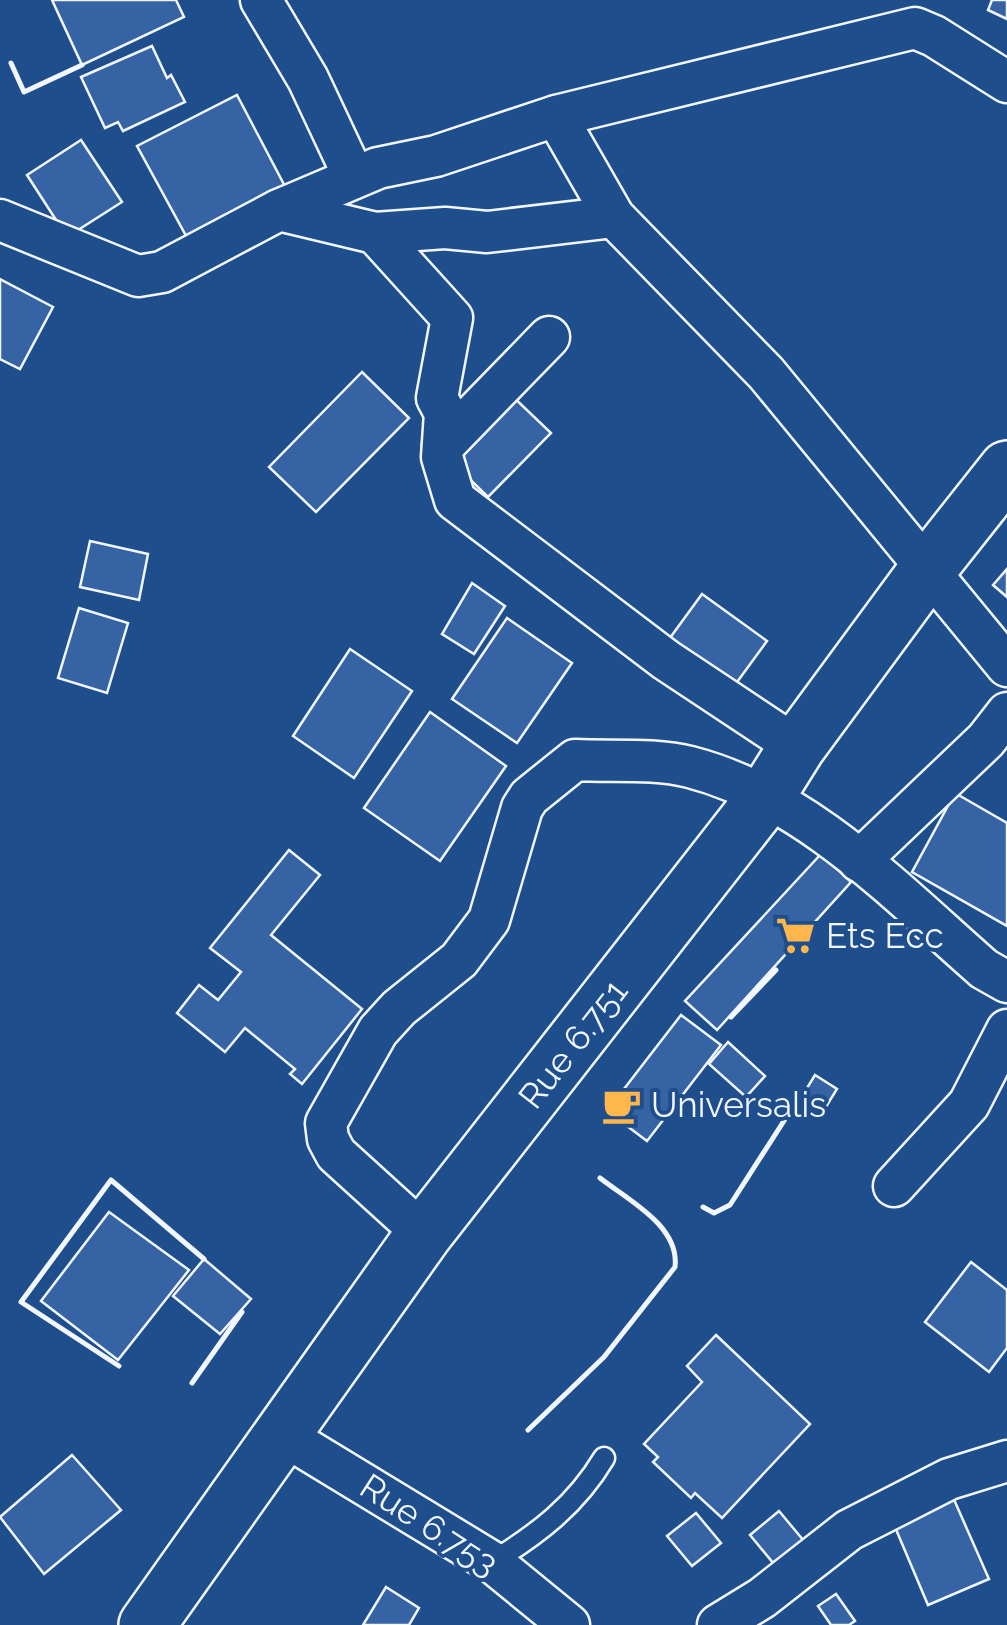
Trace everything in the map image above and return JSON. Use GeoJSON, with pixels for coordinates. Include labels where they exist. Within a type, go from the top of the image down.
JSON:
{"type":"FeatureCollection","features":[{"type":"Feature","properties":{"kind":"main road","name":"Rue 6.751"},"geometry":{"type":"LineString","coordinates":[[147,1625],[424,1234],[767,795],[797,747],[928,569],[1007,469]]}},
{"type":"Feature","properties":{"kind":"street"},"geometry":{"type":"LineString","coordinates":[[261,0],[308,78],[354,177]]}},
{"type":"Feature","properties":{"kind":"street"},"geometry":{"type":"LineString","coordinates":[[0,220],[138,276],[162,272],[279,210],[378,168],[436,156],[556,116],[908,14],[934,36],[1007,82]]}},
{"type":"Feature","properties":{"kind":"street"},"geometry":{"type":"LineString","coordinates":[[556,116],[614,217],[766,373],[1007,666]]}},
{"type":"Feature","properties":{"kind":"street"},"geometry":{"type":"LineString","coordinates":[[279,210],[375,233],[445,228],[487,232],[614,217]]}},
{"type":"Feature","properties":{"kind":"street"},"geometry":{"type":"LineString","coordinates":[[375,233],[452,318],[437,398],[445,413],[442,457],[454,500],[666,660],[797,747]]}},
{"type":"Feature","properties":{"kind":"street"},"geometry":{"type":"LineString","coordinates":[[443,446],[549,337]]}},
{"type":"Feature","properties":{"kind":"street"},"geometry":{"type":"LineString","coordinates":[[859,861],[986,740],[1007,713]]}},
{"type":"Feature","properties":{"kind":"street"},"geometry":{"type":"LineString","coordinates":[[424,1234],[336,1154],[328,1140],[326,1122],[378,1031],[399,1008],[459,960],[489,920],[522,808],[528,797],[575,760],[688,766],[767,795],[859,861],[984,969],[1007,982]]}},
{"type":"Feature","properties":{"kind":"street"},"geometry":{"type":"LineString","coordinates":[[894,1186],[968,1104],[1007,1030]]}},
{"type":"Feature","properties":{"kind":"street","name":"Rue 6.753"},"geometry":{"type":"LineString","coordinates":[[283,1435],[492,1562],[569,1625]]}},
{"type":"Feature","properties":{"kind":"street"},"geometry":{"type":"LineString","coordinates":[[718,1625],[762,1598],[849,1530],[949,1479],[1007,1461]]}},
{"type":"Feature","properties":{"kind":"lane"},"geometry":{"type":"LineString","coordinates":[[492,1562],[559,1516],[585,1490],[604,1458]]}},
{"type":"Feature","properties":{"kind":"building"},"geometry":{"type":"Polygon","coordinates":[[[52,0],[176,0],[184,17],[82,65],[52,0]]]}},
{"type":"Feature","properties":{"kind":"building"},"geometry":{"type":"Polygon","coordinates":[[[992,0],[1007,0],[1007,19],[988,10],[992,0]]]}},
{"type":"Feature","properties":{"kind":"building"},"geometry":{"type":"Polygon","coordinates":[[[152,46],[167,78],[171,75],[185,102],[123,131],[118,122],[105,128],[81,77],[152,46]]]}},
{"type":"Feature","properties":{"kind":"building"},"geometry":{"type":"Polygon","coordinates":[[[237,95],[289,194],[190,243],[137,146],[237,95]]]}},
{"type":"Feature","properties":{"kind":"building"},"geometry":{"type":"Polygon","coordinates":[[[81,140],[122,202],[67,237],[27,175],[81,140]]]}},
{"type":"Feature","properties":{"kind":"building"},"geometry":{"type":"Polygon","coordinates":[[[0,279],[53,307],[20,369],[0,359],[0,279]]]}},
{"type":"Feature","properties":{"kind":"building"},"geometry":{"type":"Polygon","coordinates":[[[362,372],[409,418],[316,512],[269,467],[362,372]]]}},
{"type":"Feature","properties":{"kind":"building"},"geometry":{"type":"Polygon","coordinates":[[[508,392],[551,433],[488,497],[447,457],[508,392]]]}},
{"type":"Feature","properties":{"kind":"building"},"geometry":{"type":"Polygon","coordinates":[[[90,541],[148,554],[139,600],[80,587],[90,541]]]}},
{"type":"Feature","properties":{"kind":"building"},"geometry":{"type":"Polygon","coordinates":[[[1007,569],[1007,597],[993,585],[1007,569]]]}},
{"type":"Feature","properties":{"kind":"building"},"geometry":{"type":"Polygon","coordinates":[[[472,583],[505,606],[474,654],[442,634],[472,583]]]}},
{"type":"Feature","properties":{"kind":"building"},"geometry":{"type":"Polygon","coordinates":[[[702,594],[767,641],[732,689],[667,642],[702,594]]]}},
{"type":"Feature","properties":{"kind":"building"},"geometry":{"type":"Polygon","coordinates":[[[79,608],[128,623],[107,693],[58,678],[79,608]]]}},
{"type":"Feature","properties":{"kind":"building"},"geometry":{"type":"Polygon","coordinates":[[[507,618],[572,663],[517,743],[452,699],[507,618]]]}},
{"type":"Feature","properties":{"kind":"building"},"geometry":{"type":"Polygon","coordinates":[[[350,649],[412,691],[354,778],[293,736],[350,649]]]}},
{"type":"Feature","properties":{"kind":"building"},"geometry":{"type":"Polygon","coordinates":[[[430,712],[506,766],[440,861],[364,808],[430,712]]]}},
{"type":"Feature","properties":{"kind":"building"},"geometry":{"type":"Polygon","coordinates":[[[955,793],[1007,823],[1007,926],[912,872],[955,793]]]}},
{"type":"Feature","properties":{"kind":"building"},"geometry":{"type":"Polygon","coordinates":[[[289,850],[320,875],[271,935],[362,1009],[302,1084],[290,1074],[295,1069],[245,1028],[225,1052],[177,1013],[199,985],[218,1000],[241,972],[210,948],[289,850]]]}},
{"type":"Feature","properties":{"kind":"building"},"geometry":{"type":"Polygon","coordinates":[[[821,854],[851,882],[717,1030],[685,1001],[821,854]]]}},
{"type":"Feature","properties":{"kind":"building"},"geometry":{"type":"Polygon","coordinates":[[[681,1015],[721,1045],[647,1141],[607,1111],[681,1015]]]}},
{"type":"Feature","properties":{"kind":"building"},"geometry":{"type":"Polygon","coordinates":[[[728,1042],[765,1076],[746,1097],[709,1064],[728,1042]]]}},
{"type":"Feature","properties":{"kind":"building"},"geometry":{"type":"Polygon","coordinates":[[[815,1075],[837,1089],[821,1115],[799,1101],[815,1075]]]}},
{"type":"Feature","properties":{"kind":"building"},"geometry":{"type":"Polygon","coordinates":[[[109,1212],[189,1270],[118,1360],[41,1301],[109,1212]]]}},
{"type":"Feature","properties":{"kind":"building"},"geometry":{"type":"Polygon","coordinates":[[[204,1259],[251,1299],[220,1334],[173,1296],[204,1259]]]}},
{"type":"Feature","properties":{"kind":"building"},"geometry":{"type":"Polygon","coordinates":[[[971,1262],[1007,1290],[1007,1348],[989,1372],[925,1322],[971,1262]]]}},
{"type":"Feature","properties":{"kind":"building"},"geometry":{"type":"Polygon","coordinates":[[[716,1335],[810,1424],[722,1518],[695,1493],[691,1498],[653,1462],[658,1457],[644,1444],[702,1382],[687,1366],[716,1335]]]}},
{"type":"Feature","properties":{"kind":"building"},"geometry":{"type":"Polygon","coordinates":[[[72,1455],[121,1510],[44,1574],[0,1517],[72,1455]]]}},
{"type":"Feature","properties":{"kind":"building"},"geometry":{"type":"Polygon","coordinates":[[[952,1495],[989,1579],[928,1605],[892,1520],[952,1495]]]}},
{"type":"Feature","properties":{"kind":"building"},"geometry":{"type":"Polygon","coordinates":[[[779,1511],[804,1541],[774,1564],[750,1535],[779,1511]]]}},
{"type":"Feature","properties":{"kind":"building"},"geometry":{"type":"Polygon","coordinates":[[[696,1513],[721,1543],[692,1566],[667,1536],[696,1513]]]}},
{"type":"Feature","properties":{"kind":"building"},"geometry":{"type":"Polygon","coordinates":[[[386,1587],[419,1608],[409,1625],[363,1625],[386,1587]]]}},
{"type":"Feature","properties":{"kind":"building"},"geometry":{"type":"Polygon","coordinates":[[[836,1594],[855,1621],[849,1625],[831,1625],[818,1606],[836,1594]]]}},
{"type":"Feature","properties":{"kind":"wall"},"geometry":{"type":"LineString","coordinates":[[11,63],[24,92],[82,65]]}},
{"type":"Feature","properties":{"kind":"wall"},"geometry":{"type":"LineString","coordinates":[[731,1017],[776,970]]}},
{"type":"Feature","properties":{"kind":"wall"},"geometry":{"type":"LineString","coordinates":[[703,1207],[714,1213],[730,1205],[789,1113]]}},
{"type":"Feature","properties":{"kind":"wall"},"geometry":{"type":"LineString","coordinates":[[528,1430],[604,1357],[675,1267],[674,1252],[661,1227],[600,1178]]}},
{"type":"Feature","properties":{"kind":"wall"},"geometry":{"type":"LineString","coordinates":[[119,1366],[21,1302],[111,1180],[204,1259]]}},
{"type":"Feature","properties":{"kind":"wall"},"geometry":{"type":"LineString","coordinates":[[192,1383],[242,1312]]}},
{"type":"Feature","properties":{"kind":"place","name":"Ets Ecc"},"geometry":{"type":"Point","coordinates":[796,936]}},
{"type":"Feature","properties":{"kind":"place","name":"Universalis"},"geometry":{"type":"Point","coordinates":[621,1105]}}]}
